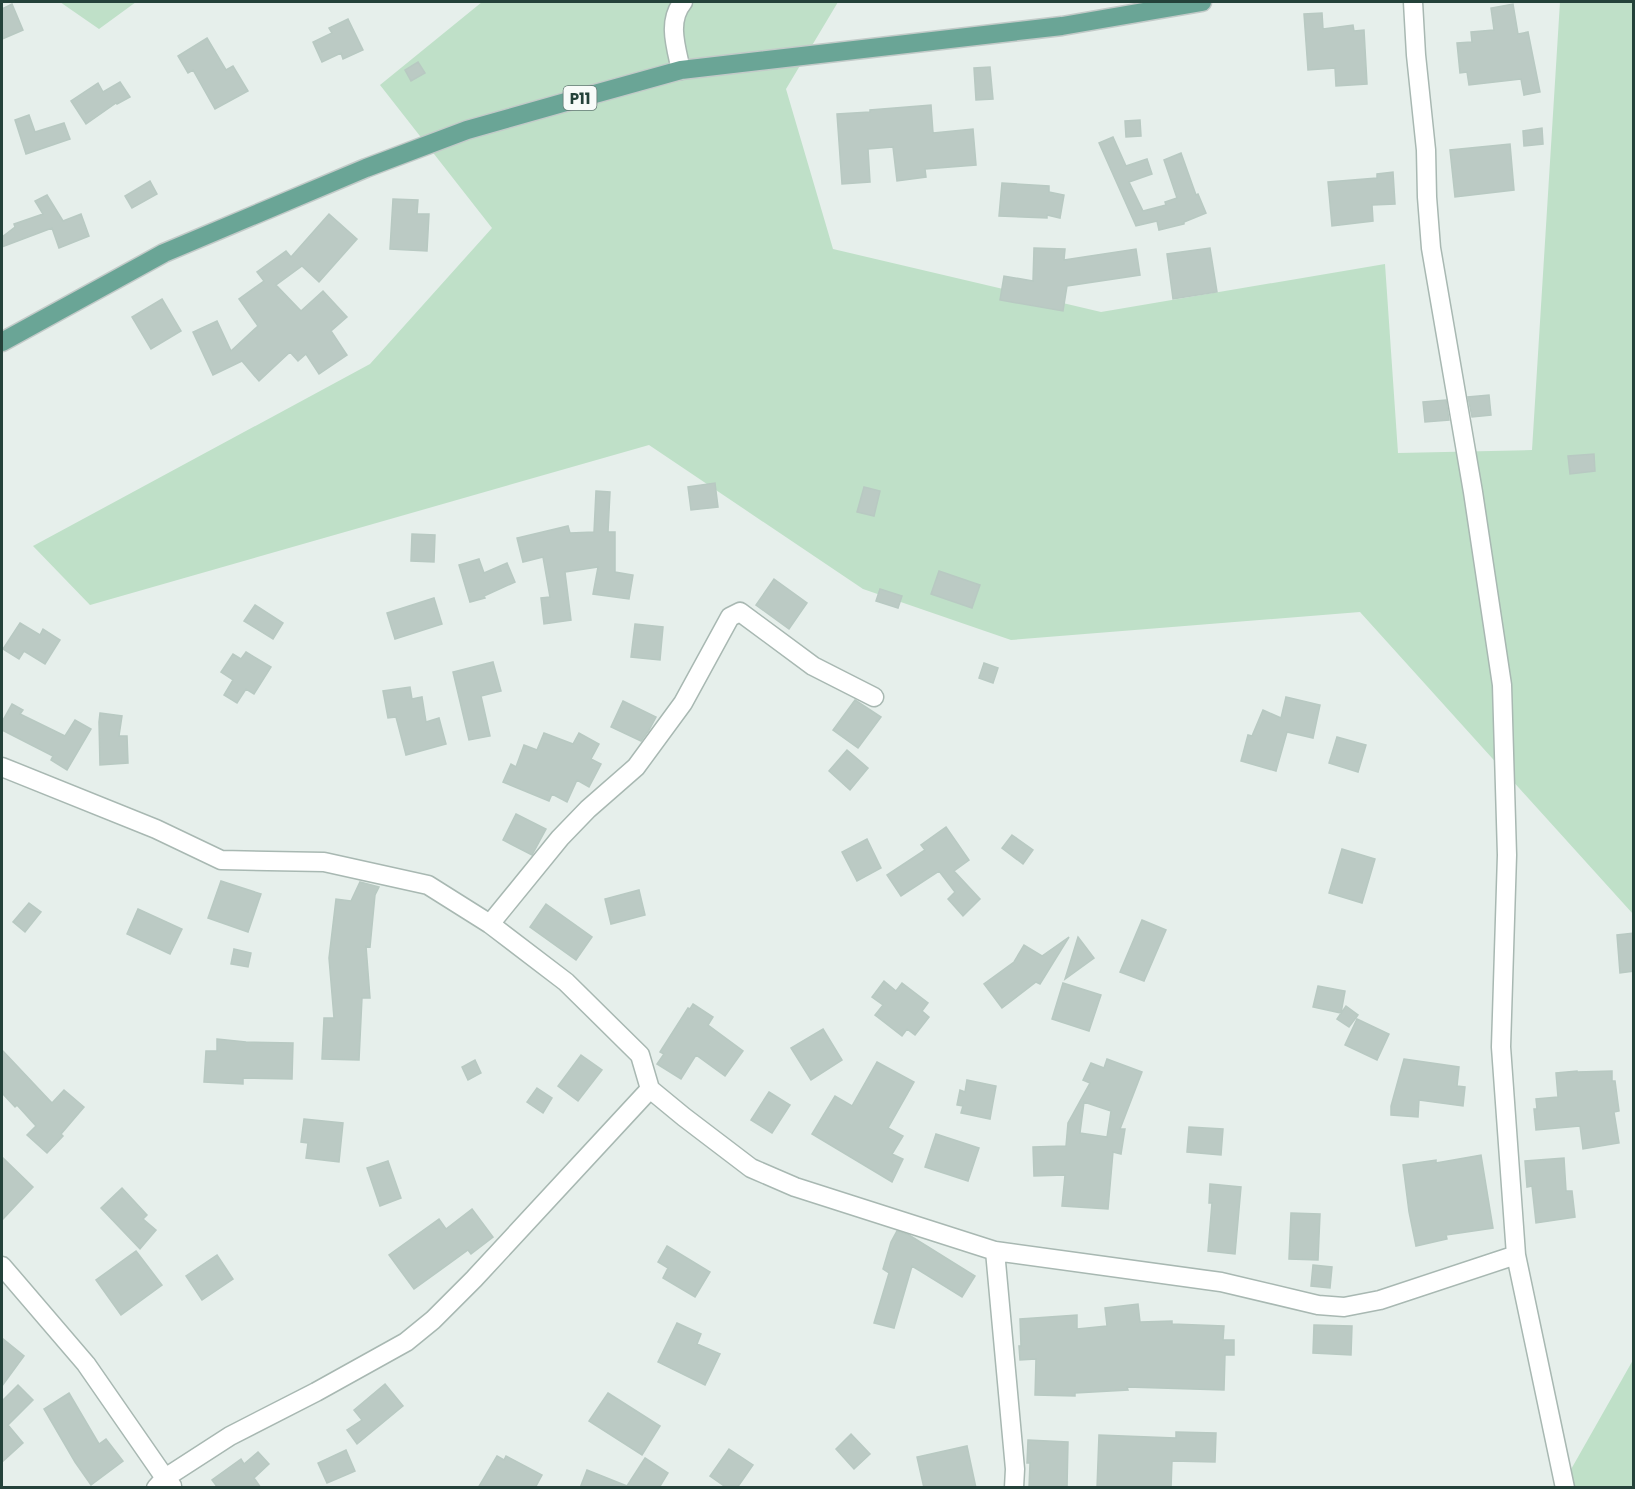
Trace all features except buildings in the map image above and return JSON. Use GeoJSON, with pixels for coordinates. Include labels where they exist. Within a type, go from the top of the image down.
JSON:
{"type":"FeatureCollection","features":[{"type":"Feature","properties":{"kind":"main road","name":"P11"},"geometry":{"type":"LineString","coordinates":[[2,342],[164,253],[366,168],[467,130],[681,70],[1062,26],[1202,2]]}},
{"type":"Feature","properties":{"kind":"street"},"geometry":{"type":"LineString","coordinates":[[681,70],[673,30],[677,8],[682,2]]}},
{"type":"Feature","properties":{"kind":"street"},"geometry":{"type":"LineString","coordinates":[[1413,2],[1426,150],[1431,248],[1473,492],[1502,685],[1507,855],[1501,1047],[1516,1255],[1565,1488]]}},
{"type":"Feature","properties":{"kind":"street"},"geometry":{"type":"LineString","coordinates":[[490,924],[560,838],[588,809],[636,767],[683,702],[730,617],[740,612],[813,666],[874,697]]}},
{"type":"Feature","properties":{"kind":"street"},"geometry":{"type":"LineString","coordinates":[[2,766],[156,829],[221,860],[324,862],[428,885],[490,924],[566,982],[640,1054],[650,1089],[684,1117],[751,1168],[795,1187],[995,1251],[1221,1282],[1318,1305],[1344,1307],[1380,1300],[1516,1255]]}},
{"type":"Feature","properties":{"kind":"street"},"geometry":{"type":"LineString","coordinates":[[2,1266],[86,1364],[165,1484],[230,1436],[406,1342],[433,1320],[474,1279],[650,1089]]}},
{"type":"Feature","properties":{"kind":"street"},"geometry":{"type":"LineString","coordinates":[[995,1251],[1015,1469],[1014,1488]]}},
{"type":"Feature","properties":{"kind":"green space"},"geometry":{"type":"Polygon","coordinates":[[[60,2],[136,2],[99,29],[60,2]]]}},
{"type":"Feature","properties":{"kind":"green space"},"geometry":{"type":"Polygon","coordinates":[[[482,2],[838,2],[786,89],[833,249],[1101,312],[1385,264],[1398,453],[1532,450],[1560,2],[1633,2],[1633,914],[1360,612],[1011,640],[863,589],[649,445],[90,605],[33,546],[370,364],[492,228],[380,85],[482,2]]]}},
{"type":"Feature","properties":{"kind":"green space"},"geometry":{"type":"Polygon","coordinates":[[[1633,1360],[1633,1487],[1561,1487],[1633,1360]]]}}]}
